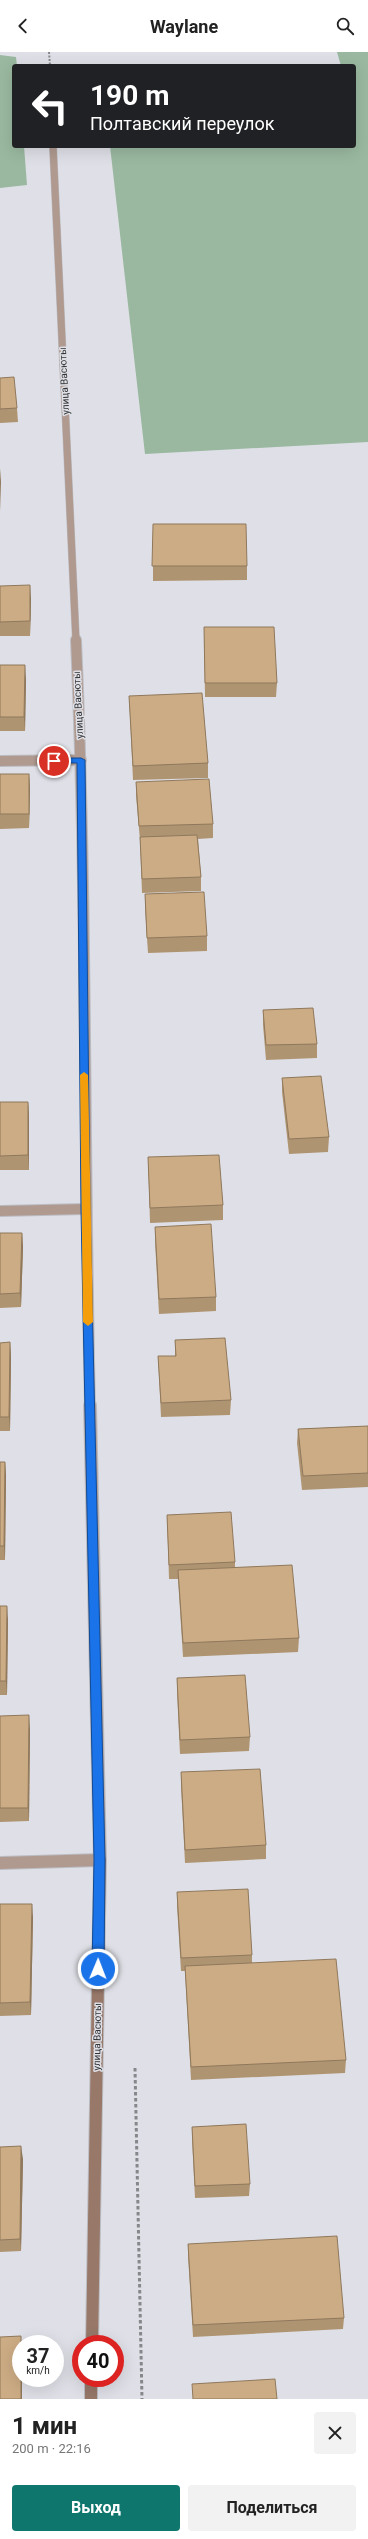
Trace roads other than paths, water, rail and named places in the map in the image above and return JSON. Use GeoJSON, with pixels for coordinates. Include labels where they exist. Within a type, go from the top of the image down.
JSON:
{"type":"FeatureCollection","features":[{"type":"Feature","properties":{"kind":"street","name":"улица Васюты"},"geometry":{"type":"LineString","coordinates":[[53,148],[81,760],[86,1209],[100,1860],[92,2335]]}},
{"type":"Feature","properties":{"kind":"street"},"geometry":{"type":"LineString","coordinates":[[0,762],[81,760]]}},
{"type":"Feature","properties":{"kind":"street"},"geometry":{"type":"LineString","coordinates":[[0,1211],[86,1209]]}},
{"type":"Feature","properties":{"kind":"street"},"geometry":{"type":"LineString","coordinates":[[0,1863],[100,1860]]}},
{"type":"Feature","properties":{"kind":"street"},"geometry":{"type":"LineString","coordinates":[[91,2387],[91,2399]]}}]}
